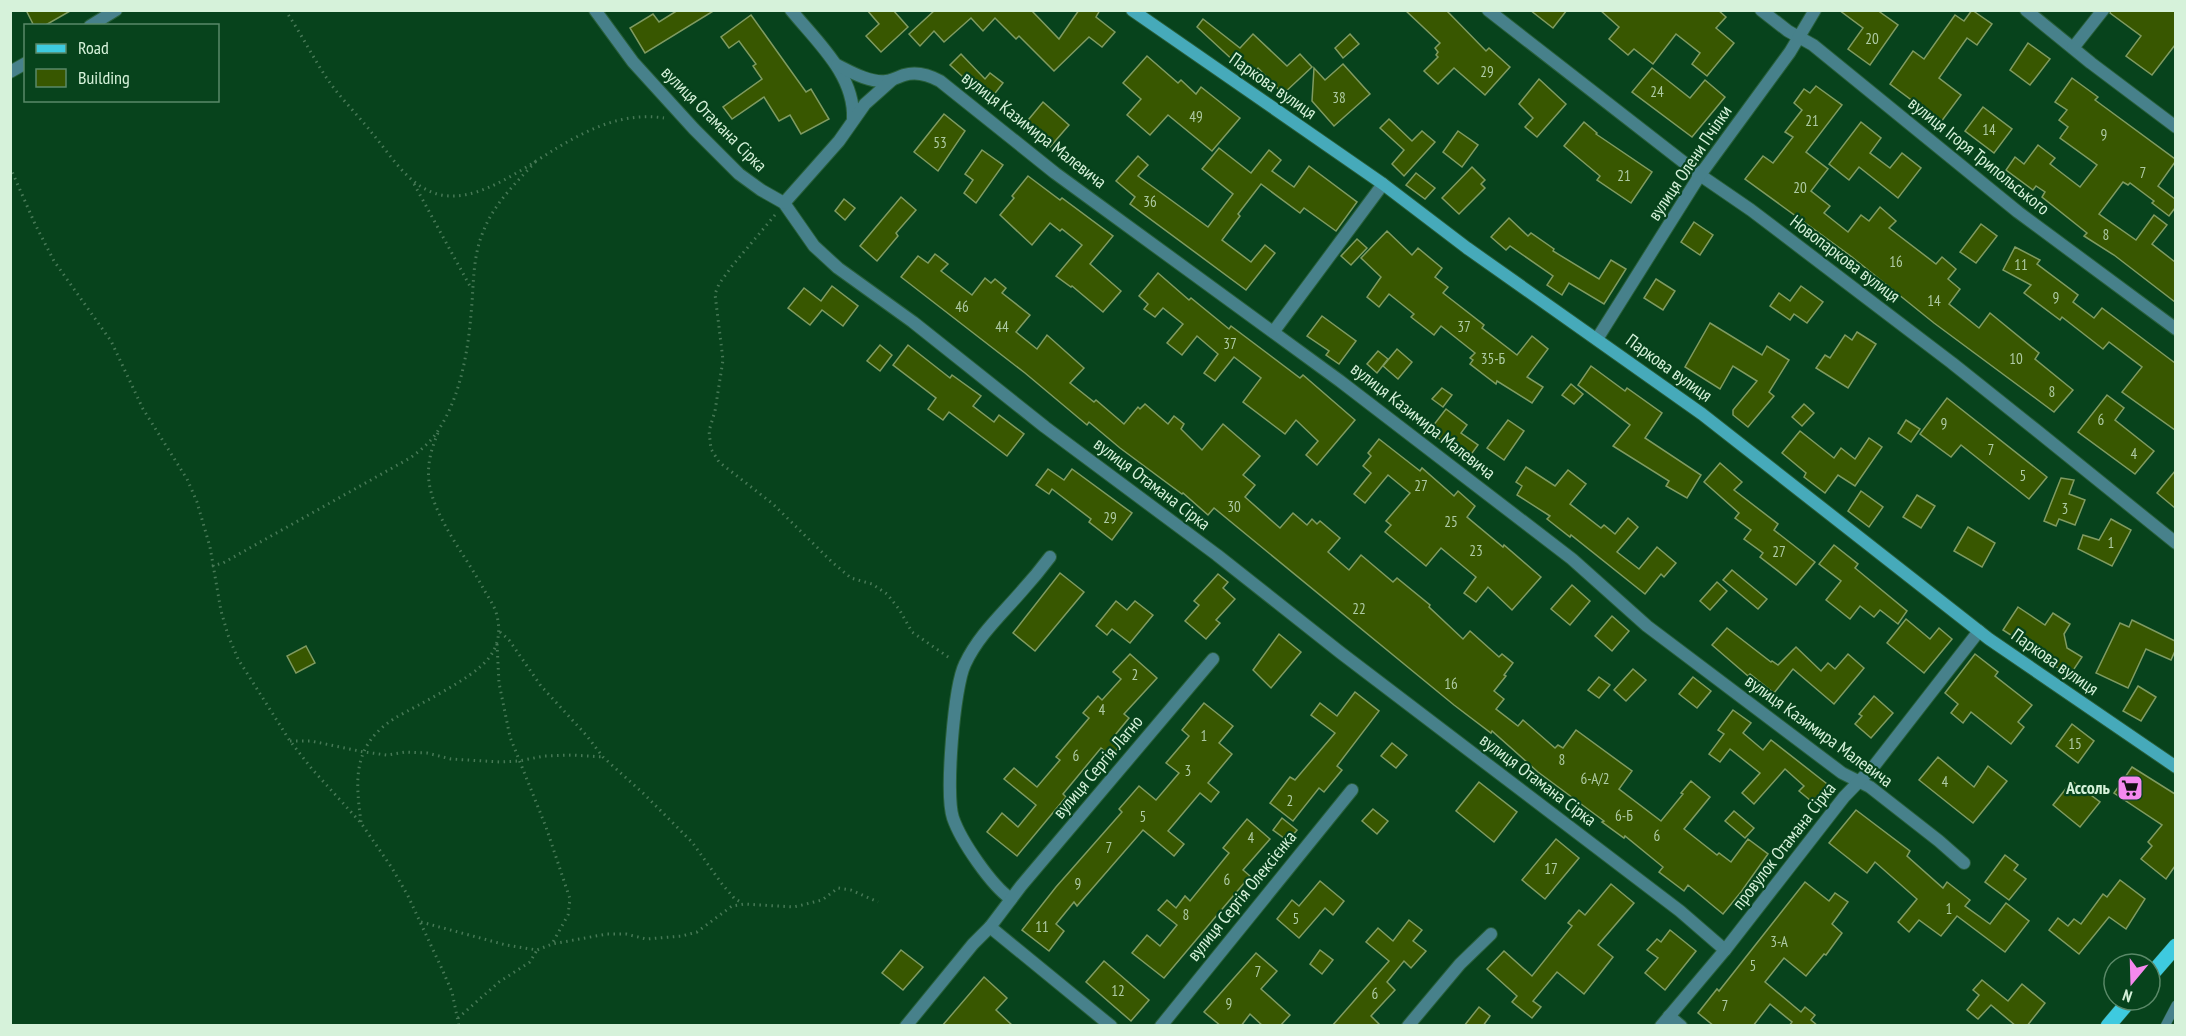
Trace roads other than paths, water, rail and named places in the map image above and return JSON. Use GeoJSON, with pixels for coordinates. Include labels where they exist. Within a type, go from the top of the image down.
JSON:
{"type":"FeatureCollection","features":[{"type":"Feature","properties":{"kind":"main road"},"geometry":{"type":"LineString","coordinates":[[2162,962],[2175,946]]}},
{"type":"Feature","properties":{"kind":"main road"},"geometry":{"type":"LineString","coordinates":[[2108,1026],[2120,1012]]}},
{"type":"Feature","properties":{"kind":"street"},"geometry":{"type":"LineString","coordinates":[[93,24],[117,10]]}},
{"type":"Feature","properties":{"kind":"street","name":"вулиця Отамана Сірка"},"geometry":{"type":"LineString","coordinates":[[595,10],[633,62],[694,129],[739,174],[760,190],[784,203],[814,246],[838,268],[913,322],[1045,427],[1217,555],[1341,653],[1680,911],[1725,950]]}},
{"type":"Feature","properties":{"kind":"street","name":"вулиця Казимира Малевича"},"geometry":{"type":"LineString","coordinates":[[791,10],[837,65],[852,102],[853,119]]}},
{"type":"Feature","properties":{"kind":"street","name":"Паркова вулиця"},"geometry":{"type":"LineString","coordinates":[[1132,10],[1383,184],[1467,248],[1702,414],[1979,631],[2175,767]]}},
{"type":"Feature","properties":{"kind":"street","name":"Новопаркова вулиця"},"geometry":{"type":"LineString","coordinates":[[1488,10],[1700,175],[1751,210],[1952,363],[2175,543]]}},
{"type":"Feature","properties":{"kind":"street","name":"вулиця Ігоря Трипольського"},"geometry":{"type":"LineString","coordinates":[[1761,10],[1813,45],[2018,212],[2175,329]]}},
{"type":"Feature","properties":{"kind":"street","name":"вулиця Олени Пчілки"},"geometry":{"type":"LineString","coordinates":[[1597,339],[1700,175],[1790,52],[1815,10]]}},
{"type":"Feature","properties":{"kind":"street"},"geometry":{"type":"LineString","coordinates":[[2026,10],[2175,127]]}},
{"type":"Feature","properties":{"kind":"street"},"geometry":{"type":"LineString","coordinates":[[2073,48],[2103,10]]}},
{"type":"Feature","properties":{"kind":"street"},"geometry":{"type":"LineString","coordinates":[[10,72],[24,64]]}},
{"type":"Feature","properties":{"kind":"street","name":"вулиця Казимира Малевича"},"geometry":{"type":"LineString","coordinates":[[837,65],[876,80],[892,80],[905,74],[917,73],[929,75],[940,81],[1055,173],[1274,331],[1572,560],[1647,626],[1725,686],[1842,773],[1870,788],[1964,863]]}},
{"type":"Feature","properties":{"kind":"street"},"geometry":{"type":"LineString","coordinates":[[784,203],[839,141],[866,104],[892,80]]}},
{"type":"Feature","properties":{"kind":"street"},"geometry":{"type":"LineString","coordinates":[[1274,331],[1383,184]]}},
{"type":"Feature","properties":{"kind":"street"},"geometry":{"type":"LineString","coordinates":[[1011,899],[993,883],[953,817],[949,801],[957,687],[964,665],[975,646],[1050,557]]}},
{"type":"Feature","properties":{"kind":"street","name":"провулок Отамана Сірка"},"geometry":{"type":"LineString","coordinates":[[1665,1021],[1725,950],[1844,797],[1874,766],[1979,631]]}},
{"type":"Feature","properties":{"kind":"street","name":"вулиця Сергія Лагно"},"geometry":{"type":"LineString","coordinates":[[906,1026],[1213,659]]}},
{"type":"Feature","properties":{"kind":"street","name":"вулиця Сергія Олексієнка"},"geometry":{"type":"LineString","coordinates":[[1161,1026],[1352,790]]}},
{"type":"Feature","properties":{"kind":"street"},"geometry":{"type":"LineString","coordinates":[[990,927],[1111,1026]]}},
{"type":"Feature","properties":{"kind":"street"},"geometry":{"type":"LineString","coordinates":[[1408,1026],[1460,964],[1491,934]]}},
{"type":"Feature","properties":{"kind":"street"},"geometry":{"type":"LineString","coordinates":[[1665,1021],[1681,1026]]}},
{"type":"Feature","properties":{"kind":"lane"},"geometry":{"type":"LineString","coordinates":[[2165,1026],[2175,1005]]}},
{"type":"Feature","properties":{"kind":"place","name":"Ассоль"},"geometry":{"type":"Point","coordinates":[2130,788]}}]}
